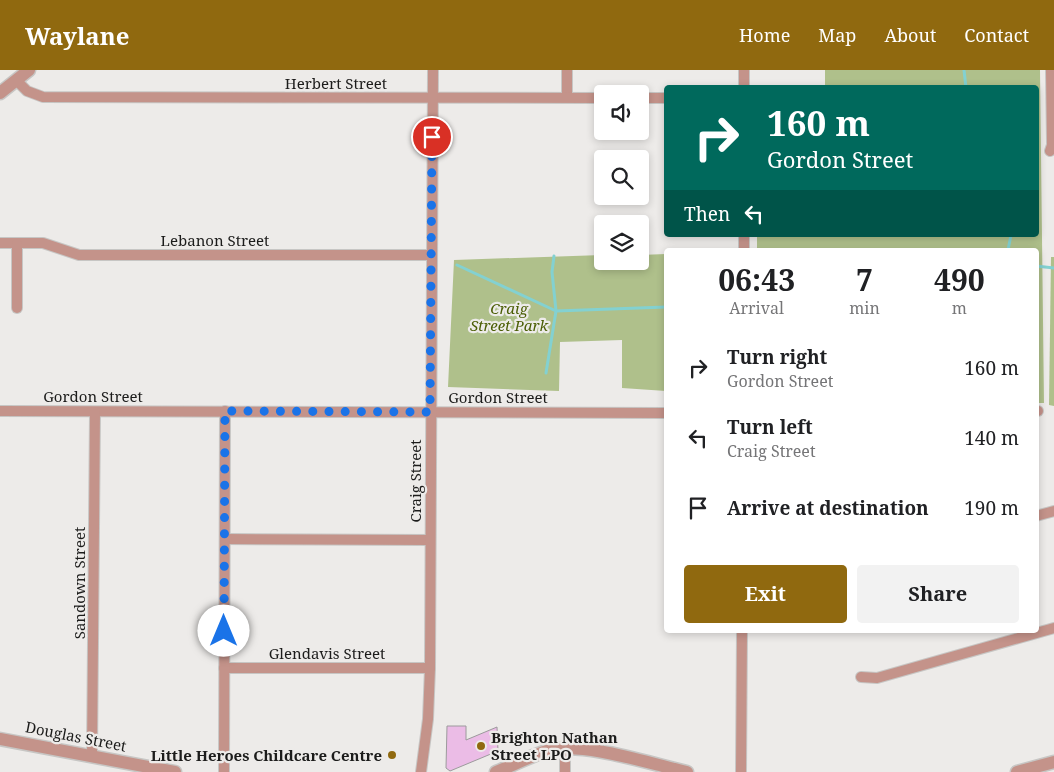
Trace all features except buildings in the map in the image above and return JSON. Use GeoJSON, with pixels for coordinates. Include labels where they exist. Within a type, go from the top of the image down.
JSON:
{"type":"FeatureCollection","features":[{"type":"Feature","properties":{"kind":"street"},"geometry":{"type":"LineString","coordinates":[[0,93],[29,70]]}},
{"type":"Feature","properties":{"kind":"street","name":"Craig Street"},"geometry":{"type":"LineString","coordinates":[[421,772],[428,719],[430,668],[433,70]]}},
{"type":"Feature","properties":{"kind":"street"},"geometry":{"type":"LineString","coordinates":[[567,70],[567,97]]}},
{"type":"Feature","properties":{"kind":"street"},"geometry":{"type":"LineString","coordinates":[[744,70],[744,85]]}},
{"type":"Feature","properties":{"kind":"street"},"geometry":{"type":"LineString","coordinates":[[1050,152],[1052,145],[1051,70]]}},
{"type":"Feature","properties":{"kind":"street","name":"Herbert Street"},"geometry":{"type":"LineString","coordinates":[[16,80],[27,91],[43,97],[432,98],[446,96],[594,98]]}},
{"type":"Feature","properties":{"kind":"street"},"geometry":{"type":"LineString","coordinates":[[649,98],[664,98]]}},
{"type":"Feature","properties":{"kind":"street","name":"Lebanon Street"},"geometry":{"type":"LineString","coordinates":[[0,244],[51,244],[79,255],[431,255]]}},
{"type":"Feature","properties":{"kind":"street"},"geometry":{"type":"LineString","coordinates":[[17,244],[17,308]]}},
{"type":"Feature","properties":{"kind":"street","name":"Gordon Street"},"geometry":{"type":"LineString","coordinates":[[0,411],[664,413]]}},
{"type":"Feature","properties":{"kind":"street"},"geometry":{"type":"LineString","coordinates":[[224,772],[225,411]]}},
{"type":"Feature","properties":{"kind":"street","name":"Sandown Street"},"geometry":{"type":"LineString","coordinates":[[92,756],[95,412]]}},
{"type":"Feature","properties":{"kind":"street"},"geometry":{"type":"LineString","coordinates":[[1039,515],[1054,510]]}},
{"type":"Feature","properties":{"kind":"street"},"geometry":{"type":"LineString","coordinates":[[225,539],[430,540]]}},
{"type":"Feature","properties":{"kind":"street"},"geometry":{"type":"LineString","coordinates":[[1039,632],[1054,628]]}},
{"type":"Feature","properties":{"kind":"street"},"geometry":{"type":"LineString","coordinates":[[742,633],[742,772]]}},
{"type":"Feature","properties":{"kind":"street"},"geometry":{"type":"LineString","coordinates":[[861,677],[877,678],[1036,633]]}},
{"type":"Feature","properties":{"kind":"street","name":"Glendavis Street"},"geometry":{"type":"LineString","coordinates":[[224,668],[430,668]]}},
{"type":"Feature","properties":{"kind":"street","name":"Douglas Street"},"geometry":{"type":"LineString","coordinates":[[0,739],[175,772]]}},
{"type":"Feature","properties":{"kind":"street"},"geometry":{"type":"LineString","coordinates":[[565,748],[565,772]]}},
{"type":"Feature","properties":{"kind":"street"},"geometry":{"type":"LineString","coordinates":[[496,772],[540,754],[565,748],[589,750],[688,772]]}},
{"type":"Feature","properties":{"kind":"street"},"geometry":{"type":"LineString","coordinates":[[1017,772],[1054,762]]}},
{"type":"Feature","properties":{"kind":"green space"},"geometry":{"type":"Polygon","coordinates":[[[825,70],[1040,70],[1044,403],[1039,403],[1039,248],[757,248],[757,237],[1039,237],[1039,85],[825,85],[825,70]]]}},
{"type":"Feature","properties":{"kind":"green space","name":"Craig Street Park"},"geometry":{"type":"Polygon","coordinates":[[[664,254],[664,391],[622,388],[622,340],[560,342],[559,391],[448,387],[454,260],[594,255],[594,270],[649,270],[649,255],[664,254]]]}},
{"type":"Feature","properties":{"kind":"green space"},"geometry":{"type":"Polygon","coordinates":[[[1051,257],[1054,257],[1054,406],[1049,405],[1051,257]]]}},
{"type":"Feature","properties":{"kind":"waterway"},"geometry":{"type":"LineString","coordinates":[[964,70],[966,85]]}},
{"type":"Feature","properties":{"kind":"waterway"},"geometry":{"type":"LineString","coordinates":[[1008,248],[1011,237]]}},
{"type":"Feature","properties":{"kind":"waterway"},"geometry":{"type":"LineString","coordinates":[[546,373],[556,311],[552,272],[554,256]]}},
{"type":"Feature","properties":{"kind":"waterway"},"geometry":{"type":"LineString","coordinates":[[457,265],[556,311],[664,307]]}},
{"type":"Feature","properties":{"kind":"waterway"},"geometry":{"type":"LineString","coordinates":[[1039,266],[1054,268]]}},
{"type":"Feature","properties":{"kind":"place","name":"Brighton Nathan Street LPO"},"geometry":{"type":"Point","coordinates":[481,746]}},
{"type":"Feature","properties":{"kind":"place","name":"Little Heroes Childcare Centre"},"geometry":{"type":"Point","coordinates":[392,755]}},
{"type":"Feature","properties":{"kind":"route"},"geometry":{"type":"LineString","coordinates":[[224,631],[225,411],[430,412],[432,137]]}}]}
